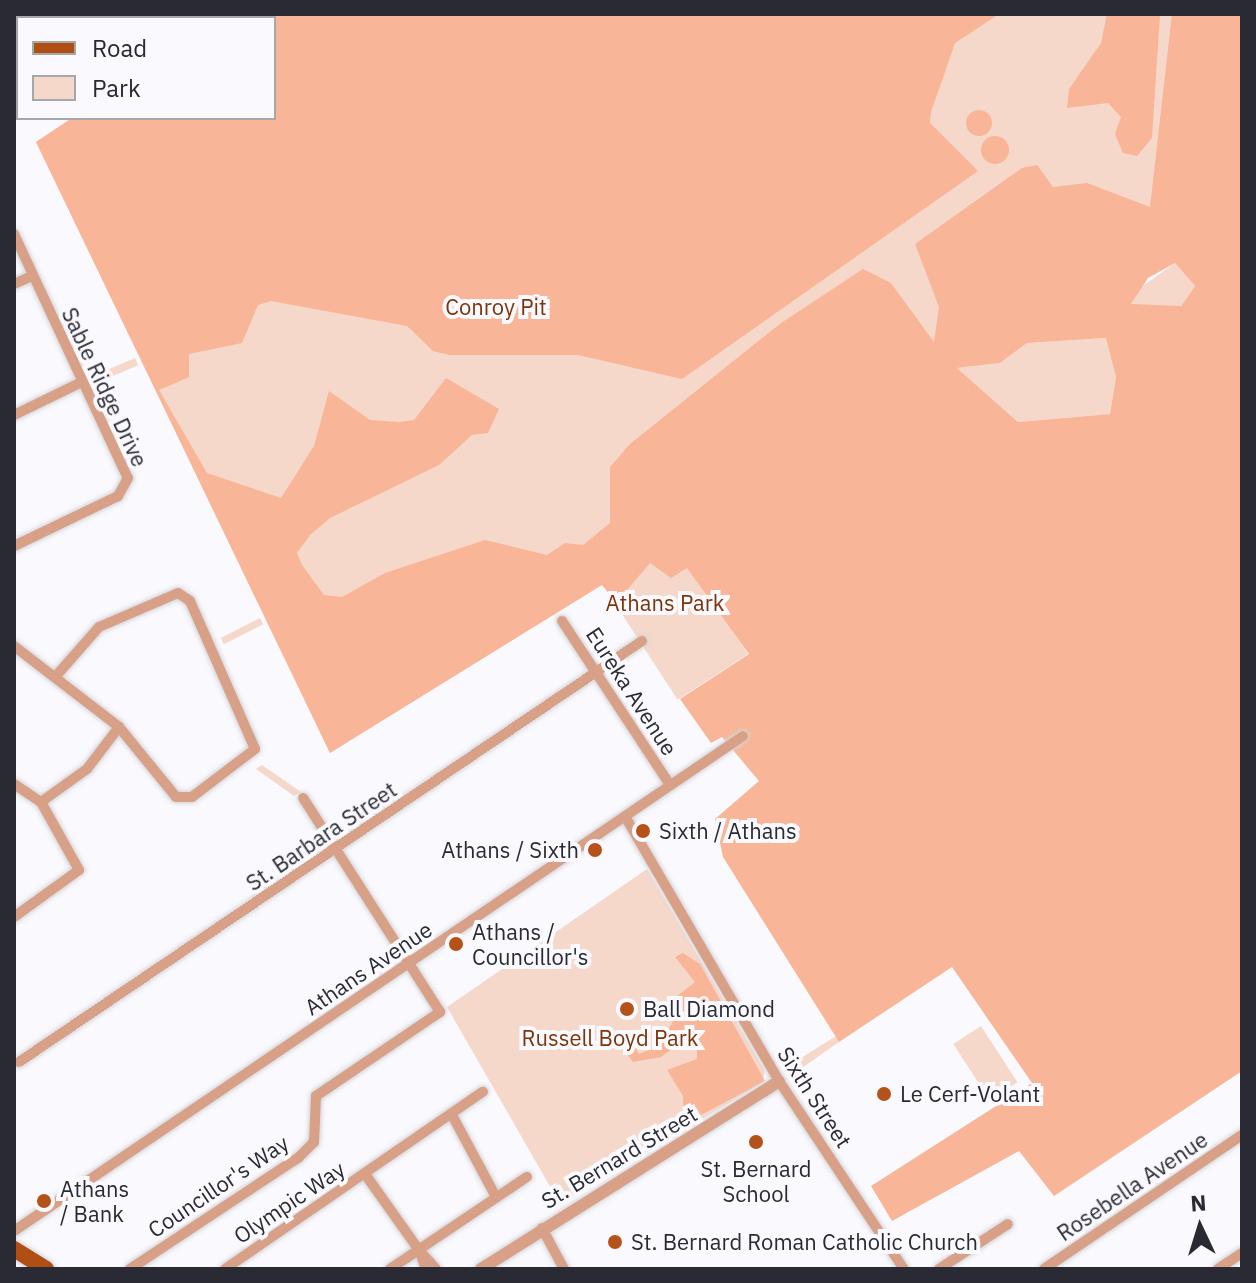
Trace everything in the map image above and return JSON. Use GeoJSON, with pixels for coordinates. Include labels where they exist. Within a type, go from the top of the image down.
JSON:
{"type":"FeatureCollection","features":[{"type":"Feature","properties":{"kind":"main road"},"geometry":{"type":"LineString","coordinates":[[14,1249],[46,1269]]}},
{"type":"Feature","properties":{"kind":"street","name":"Sable Ridge Drive"},"geometry":{"type":"LineString","coordinates":[[14,234],[127,484],[118,496],[14,546]]}},
{"type":"Feature","properties":{"kind":"street"},"geometry":{"type":"LineString","coordinates":[[14,284],[32,276]]}},
{"type":"Feature","properties":{"kind":"street"},"geometry":{"type":"LineString","coordinates":[[14,415],[82,382]]}},
{"type":"Feature","properties":{"kind":"street"},"geometry":{"type":"LineString","coordinates":[[14,646],[119,727],[181,799],[253,755],[255,739],[184,596],[164,593],[99,627],[55,677]]}},
{"type":"Feature","properties":{"kind":"street","name":"Eureka Avenue"},"geometry":{"type":"LineString","coordinates":[[562,621],[669,783]]}},
{"type":"Feature","properties":{"kind":"street","name":"St. Barbara Street"},"geometry":{"type":"LineString","coordinates":[[19,1062],[338,850],[642,641]]}},
{"type":"Feature","properties":{"kind":"street"},"geometry":{"type":"LineString","coordinates":[[41,802],[87,769],[119,727]]}},
{"type":"Feature","properties":{"kind":"street","name":"Athans Avenue"},"geometry":{"type":"LineString","coordinates":[[14,1231],[626,818],[669,783],[743,736]]}},
{"type":"Feature","properties":{"kind":"street"},"geometry":{"type":"LineString","coordinates":[[14,784],[41,802],[79,870],[14,917]]}},
{"type":"Feature","properties":{"kind":"street"},"geometry":{"type":"LineString","coordinates":[[303,798],[414,961]]}},
{"type":"Feature","properties":{"kind":"street","name":"Sixth Street"},"geometry":{"type":"LineString","coordinates":[[626,818],[779,1081],[904,1269]]}},
{"type":"Feature","properties":{"kind":"street","name":"Councillor's Way"},"geometry":{"type":"LineString","coordinates":[[130,1269],[299,1157],[314,1142],[316,1096],[440,1012],[414,961]]}},
{"type":"Feature","properties":{"kind":"street","name":"St. Bernard Street"},"geometry":{"type":"LineString","coordinates":[[481,1269],[779,1081]]}},
{"type":"Feature","properties":{"kind":"street","name":"Olympic Way"},"geometry":{"type":"LineString","coordinates":[[235,1267],[483,1092]]}},
{"type":"Feature","properties":{"kind":"street"},"geometry":{"type":"LineString","coordinates":[[452,1115],[496,1197]]}},
{"type":"Feature","properties":{"kind":"street","name":"Rosebella Avenue"},"geometry":{"type":"LineString","coordinates":[[1044,1269],[1242,1135]]}},
{"type":"Feature","properties":{"kind":"street","name":"Olympic Way"},"geometry":{"type":"LineString","coordinates":[[365,1174],[436,1269]]}},
{"type":"Feature","properties":{"kind":"street"},"geometry":{"type":"LineString","coordinates":[[390,1269],[527,1177]]}},
{"type":"Feature","properties":{"kind":"street"},"geometry":{"type":"LineString","coordinates":[[939,1269],[1008,1224]]}},
{"type":"Feature","properties":{"kind":"street"},"geometry":{"type":"LineString","coordinates":[[542,1228],[564,1269]]}},
{"type":"Feature","properties":{"kind":"street","name":"Olympic Way"},"geometry":{"type":"LineString","coordinates":[[419,1250],[426,1269]]}},
{"type":"Feature","properties":{"kind":"street"},"geometry":{"type":"LineString","coordinates":[[1218,1269],[1242,1253]]}},
{"type":"Feature","properties":{"kind":"green space","name":"Conroy Pit"},"geometry":{"type":"Polygon","coordinates":[[[95,14],[1242,14],[1242,154],[330,753],[36,142],[69,120],[276,120],[276,16],[95,14]]]}},
{"type":"Feature","properties":{"kind":"green space"},"geometry":{"type":"Polygon","coordinates":[[[95,14],[999,14],[955,43],[931,112],[930,123],[978,171],[682,379],[578,355],[449,355],[433,351],[407,326],[271,301],[258,305],[242,343],[189,354],[189,377],[159,390],[207,473],[281,498],[314,446],[329,391],[370,420],[400,422],[414,420],[446,378],[499,409],[488,433],[472,435],[439,465],[330,518],[310,535],[297,553],[302,565],[324,595],[342,597],[385,573],[485,540],[547,555],[565,543],[583,545],[610,523],[610,467],[630,444],[781,323],[863,269],[891,283],[934,342],[939,307],[915,244],[1022,168],[1037,165],[1053,187],[1087,183],[1150,207],[1172,14],[1242,14],[1242,1071],[1054,1196],[1019,1151],[892,1221],[871,1186],[1032,1083],[952,967],[839,1042],[723,857],[715,819],[759,781],[722,737],[711,743],[680,699],[749,654],[687,568],[671,578],[650,563],[627,590],[611,596],[602,585],[330,753],[36,142],[69,120],[276,120],[276,16],[95,14]],[[1175,263],[1148,278],[1131,304],[1181,306],[1195,286],[1175,263]],[[1106,338],[1027,343],[1000,363],[957,368],[1018,422],[1110,414],[1116,377],[1106,338]]]}},
{"type":"Feature","properties":{"kind":"green space"},"geometry":{"type":"Polygon","coordinates":[[[1107,14],[1160,14],[1152,138],[1137,156],[1123,153],[1115,134],[1121,117],[1108,103],[1067,108],[1069,89],[1101,43],[1107,14]]]}},
{"type":"Feature","properties":{"kind":"green space"},"geometry":{"type":"Polygon","coordinates":[[[979,110],[988,114],[992,123],[988,132],[979,136],[970,132],[966,123],[970,114],[979,110]]]}},
{"type":"Feature","properties":{"kind":"green space"},"geometry":{"type":"Polygon","coordinates":[[[995,136],[1005,140],[1009,150],[1005,160],[995,164],[985,160],[981,150],[985,140],[995,136]]]}},
{"type":"Feature","properties":{"kind":"green space"},"geometry":{"type":"Polygon","coordinates":[[[1175,263],[1195,286],[1181,306],[1131,305],[1133,293],[1175,263]]]}},
{"type":"Feature","properties":{"kind":"green space"},"geometry":{"type":"Polygon","coordinates":[[[1107,338],[1116,377],[1110,414],[1018,422],[957,368],[1000,363],[1027,343],[1107,338]]]}},
{"type":"Feature","properties":{"kind":"green space"},"geometry":{"type":"Polygon","coordinates":[[[135,358],[138,365],[98,383],[94,375],[135,358]]]}},
{"type":"Feature","properties":{"kind":"green space","name":"Athans Park"},"geometry":{"type":"Polygon","coordinates":[[[674,540],[748,654],[678,700],[604,586],[674,540]]]}},
{"type":"Feature","properties":{"kind":"green space"},"geometry":{"type":"Polygon","coordinates":[[[260,618],[263,624],[224,644],[221,638],[260,618]]]}},
{"type":"Feature","properties":{"kind":"green space"},"geometry":{"type":"Polygon","coordinates":[[[262,765],[301,792],[294,796],[256,769],[262,765]]]}},
{"type":"Feature","properties":{"kind":"green space","name":"Russell Boyd Park"},"geometry":{"type":"Polygon","coordinates":[[[647,869],[765,1071],[762,1083],[560,1204],[447,1007],[647,869]]]}},
{"type":"Feature","properties":{"kind":"green space"},"geometry":{"type":"Polygon","coordinates":[[[683,953],[700,964],[765,1081],[684,1124],[683,1096],[667,1070],[697,1059],[697,1050],[686,1039],[661,1057],[633,1062],[618,1042],[627,1034],[639,1054],[660,1046],[673,1021],[671,1001],[695,982],[675,957],[683,953]]]}},
{"type":"Feature","properties":{"kind":"green space"},"geometry":{"type":"Polygon","coordinates":[[[981,1026],[1017,1082],[990,1100],[953,1044],[981,1026]]]}},
{"type":"Feature","properties":{"kind":"green space"},"geometry":{"type":"Polygon","coordinates":[[[836,1036],[839,1042],[789,1077],[785,1068],[836,1036]]]}},
{"type":"Feature","properties":{"kind":"place","name":"Sixth / Athans"},"geometry":{"type":"Point","coordinates":[643,831]}},
{"type":"Feature","properties":{"kind":"place","name":"Athans / Sixth"},"geometry":{"type":"Point","coordinates":[595,850]}},
{"type":"Feature","properties":{"kind":"place","name":"Athans / Councillor's"},"geometry":{"type":"Point","coordinates":[456,944]}},
{"type":"Feature","properties":{"kind":"place","name":"Ball Diamond"},"geometry":{"type":"Point","coordinates":[627,1009]}},
{"type":"Feature","properties":{"kind":"place","name":"Le Cerf-Volant"},"geometry":{"type":"Point","coordinates":[884,1094]}},
{"type":"Feature","properties":{"kind":"place","name":"St. Bernard School"},"geometry":{"type":"Point","coordinates":[756,1142]}},
{"type":"Feature","properties":{"kind":"place","name":"Athans / Bank"},"geometry":{"type":"Point","coordinates":[44,1201]}},
{"type":"Feature","properties":{"kind":"place","name":"St. Bernard Roman Catholic Church"},"geometry":{"type":"Point","coordinates":[615,1242]}}]}
